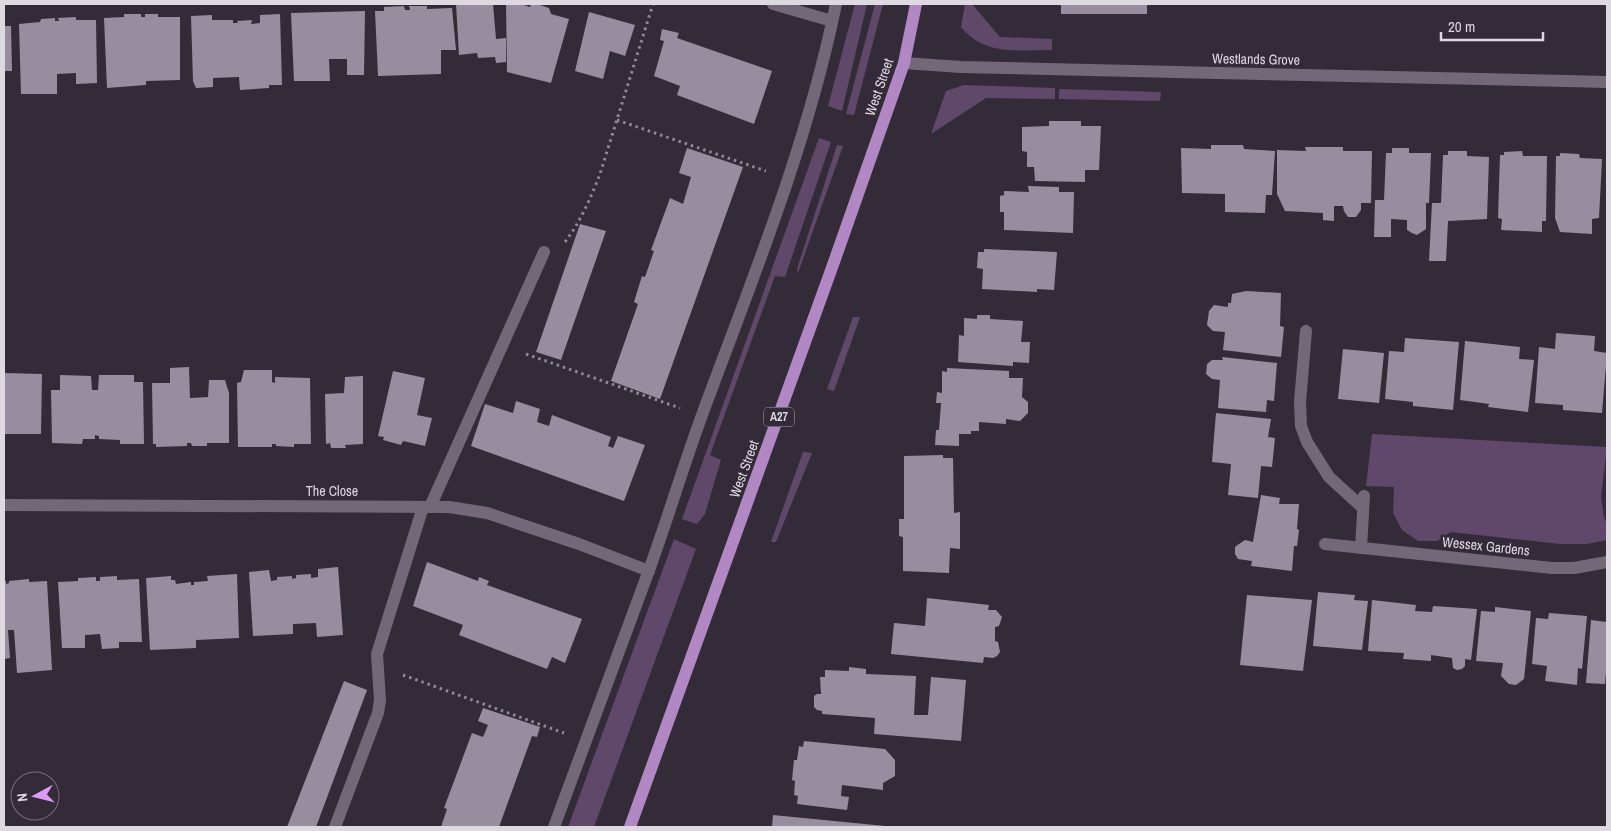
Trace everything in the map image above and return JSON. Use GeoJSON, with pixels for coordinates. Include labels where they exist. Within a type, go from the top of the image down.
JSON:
{"type":"FeatureCollection","features":[{"type":"Feature","properties":{"kind":"main road","name":"West Street"},"geometry":{"type":"LineString","coordinates":[[630,827],[904,63],[916,4]]}},
{"type":"Feature","properties":{"kind":"street"},"geometry":{"type":"LineString","coordinates":[[773,4],[832,21]]}},
{"type":"Feature","properties":{"kind":"street"},"geometry":{"type":"LineString","coordinates":[[554,827],[649,571],[702,416],[748,294],[788,179],[805,129],[836,4]]}},
{"type":"Feature","properties":{"kind":"street","name":"Westlands Grove"},"geometry":{"type":"LineString","coordinates":[[904,63],[961,68],[1607,82]]}},
{"type":"Feature","properties":{"kind":"street"},"geometry":{"type":"LineString","coordinates":[[335,827],[378,713],[380,700],[377,654],[427,507],[544,252]]}},
{"type":"Feature","properties":{"kind":"street"},"geometry":{"type":"LineString","coordinates":[[1306,331],[1300,402],[1301,426],[1307,442],[1329,477],[1364,502],[1361,548]]}},
{"type":"Feature","properties":{"kind":"street","name":"The Close"},"geometry":{"type":"LineString","coordinates":[[4,505],[450,507],[487,513],[579,544],[649,571]]}},
{"type":"Feature","properties":{"kind":"street","name":"Wessex Gardens"},"geometry":{"type":"LineString","coordinates":[[1326,544],[1552,568],[1574,568],[1607,562]]}},
{"type":"Feature","properties":{"kind":"path"},"geometry":{"type":"LineString","coordinates":[[544,252],[565,242],[592,196],[653,4]]}},
{"type":"Feature","properties":{"kind":"path"},"geometry":{"type":"LineString","coordinates":[[617,120],[788,179]]}},
{"type":"Feature","properties":{"kind":"path"},"geometry":{"type":"LineString","coordinates":[[502,346],[702,416]]}},
{"type":"Feature","properties":{"kind":"path"},"geometry":{"type":"LineString","coordinates":[[378,666],[586,741]]}},
{"type":"Feature","properties":{"kind":"shaded area"},"geometry":{"type":"Polygon","coordinates":[[[855,4],[867,4],[842,111],[828,106],[855,4]]]}},
{"type":"Feature","properties":{"kind":"shaded area"},"geometry":{"type":"Polygon","coordinates":[[[875,4],[883,4],[854,115],[846,114],[875,4]]]}},
{"type":"Feature","properties":{"kind":"shaded area"},"geometry":{"type":"Polygon","coordinates":[[[965,4],[972,4],[1000,37],[1052,39],[1052,50],[1002,49],[980,43],[961,27],[965,4]]]}},
{"type":"Feature","properties":{"kind":"shaded area"},"geometry":{"type":"Polygon","coordinates":[[[964,85],[1055,88],[1055,99],[986,98],[931,134],[946,91],[964,85]]]}},
{"type":"Feature","properties":{"kind":"shaded area"},"geometry":{"type":"Polygon","coordinates":[[[1059,89],[1161,92],[1160,101],[1059,99],[1059,89]]]}},
{"type":"Feature","properties":{"kind":"shaded area"},"geometry":{"type":"Polygon","coordinates":[[[819,138],[831,142],[785,277],[775,276],[710,455],[721,460],[705,514],[697,524],[682,519],[819,138]]]}},
{"type":"Feature","properties":{"kind":"shaded area"},"geometry":{"type":"Polygon","coordinates":[[[837,145],[843,146],[798,273],[797,269],[837,145]]]}},
{"type":"Feature","properties":{"kind":"shaded area"},"geometry":{"type":"Polygon","coordinates":[[[853,317],[860,317],[834,391],[827,389],[853,317]]]}},
{"type":"Feature","properties":{"kind":"shaded area"},"geometry":{"type":"Polygon","coordinates":[[[1372,434],[1607,447],[1601,497],[1607,525],[1607,540],[1587,544],[1560,544],[1451,532],[1437,541],[1418,541],[1402,530],[1393,513],[1394,487],[1366,486],[1372,434]]]}},
{"type":"Feature","properties":{"kind":"shaded area"},"geometry":{"type":"Polygon","coordinates":[[[803,452],[812,453],[776,542],[771,542],[803,452]]]}},
{"type":"Feature","properties":{"kind":"shaded area"},"geometry":{"type":"Polygon","coordinates":[[[674,539],[696,549],[594,827],[568,827],[674,539]]]}},
{"type":"Feature","properties":{"kind":"building"},"geometry":{"type":"Polygon","coordinates":[[[456,4],[493,4],[496,39],[506,38],[506,62],[496,63],[495,57],[478,58],[477,53],[459,55],[456,4]]]}},
{"type":"Feature","properties":{"kind":"building"},"geometry":{"type":"Polygon","coordinates":[[[506,4],[521,4],[530,7],[531,4],[537,4],[549,8],[551,14],[569,19],[551,83],[507,72],[506,4]]]}},
{"type":"Feature","properties":{"kind":"building"},"geometry":{"type":"Polygon","coordinates":[[[1061,4],[1147,4],[1147,14],[1061,14],[1061,4]]]}},
{"type":"Feature","properties":{"kind":"building"},"geometry":{"type":"Polygon","coordinates":[[[404,6],[405,10],[410,10],[409,6],[427,6],[427,9],[452,8],[456,50],[441,50],[441,74],[378,76],[375,11],[384,11],[384,7],[404,6]]]}},
{"type":"Feature","properties":{"kind":"building"},"geometry":{"type":"Polygon","coordinates":[[[365,11],[364,75],[347,75],[347,59],[329,59],[330,81],[294,81],[291,13],[365,11]]]}},
{"type":"Feature","properties":{"kind":"building"},"geometry":{"type":"Polygon","coordinates":[[[589,12],[635,25],[625,56],[610,51],[603,79],[575,71],[589,12]]]}},
{"type":"Feature","properties":{"kind":"building"},"geometry":{"type":"Polygon","coordinates":[[[124,14],[141,14],[141,17],[145,17],[145,14],[158,14],[158,17],[180,17],[180,80],[146,81],[146,85],[107,88],[104,18],[124,17],[124,14]]]}},
{"type":"Feature","properties":{"kind":"building"},"geometry":{"type":"Polygon","coordinates":[[[280,14],[282,85],[269,85],[269,88],[240,90],[239,77],[213,78],[213,87],[196,88],[193,81],[191,16],[212,15],[212,20],[233,20],[233,23],[252,20],[251,24],[260,23],[260,15],[280,14]]]}},
{"type":"Feature","properties":{"kind":"building"},"geometry":{"type":"Polygon","coordinates":[[[76,17],[76,20],[96,20],[97,83],[76,84],[76,73],[57,74],[57,94],[21,94],[19,24],[40,22],[41,19],[55,18],[55,21],[59,21],[58,18],[76,17]]]}},
{"type":"Feature","properties":{"kind":"building"},"geometry":{"type":"Polygon","coordinates":[[[4,26],[11,26],[12,71],[4,71],[4,26]]]}},
{"type":"Feature","properties":{"kind":"building"},"geometry":{"type":"Polygon","coordinates":[[[662,29],[679,33],[677,38],[772,71],[754,124],[677,95],[680,86],[654,76],[664,41],[660,40],[662,29]]]}},
{"type":"Feature","properties":{"kind":"building"},"geometry":{"type":"Polygon","coordinates":[[[1049,121],[1081,121],[1081,126],[1101,126],[1099,170],[1085,170],[1085,182],[1035,181],[1034,167],[1027,167],[1027,152],[1022,151],[1022,127],[1049,126],[1049,121]]]}},
{"type":"Feature","properties":{"kind":"building"},"geometry":{"type":"Polygon","coordinates":[[[1211,145],[1243,145],[1244,149],[1275,151],[1272,195],[1266,195],[1265,213],[1225,212],[1225,194],[1182,193],[1181,148],[1211,149],[1211,145]]]}},
{"type":"Feature","properties":{"kind":"building"},"geometry":{"type":"Polygon","coordinates":[[[1305,147],[1343,147],[1343,151],[1372,151],[1371,203],[1361,203],[1361,210],[1356,217],[1348,217],[1343,206],[1334,206],[1334,221],[1323,220],[1323,213],[1285,211],[1277,194],[1277,150],[1306,151],[1305,147]]]}},
{"type":"Feature","properties":{"kind":"building"},"geometry":{"type":"Polygon","coordinates":[[[687,148],[743,167],[660,399],[611,381],[638,304],[634,302],[642,276],[645,277],[654,251],[651,250],[670,198],[683,204],[691,177],[679,173],[687,148]]]}},
{"type":"Feature","properties":{"kind":"building"},"geometry":{"type":"Polygon","coordinates":[[[1392,148],[1409,148],[1409,153],[1431,153],[1429,203],[1426,203],[1426,229],[1417,235],[1407,230],[1407,220],[1391,219],[1391,237],[1374,237],[1375,200],[1384,200],[1386,153],[1392,153],[1392,148]]]}},
{"type":"Feature","properties":{"kind":"building"},"geometry":{"type":"Polygon","coordinates":[[[1448,151],[1467,151],[1467,156],[1489,157],[1487,219],[1448,221],[1446,261],[1429,261],[1432,203],[1441,203],[1443,155],[1448,155],[1448,151]]]}},
{"type":"Feature","properties":{"kind":"building"},"geometry":{"type":"Polygon","coordinates":[[[1522,151],[1523,156],[1547,156],[1546,221],[1542,221],[1542,232],[1501,230],[1502,219],[1498,218],[1500,155],[1504,155],[1504,152],[1522,151]]]}},
{"type":"Feature","properties":{"kind":"building"},"geometry":{"type":"Polygon","coordinates":[[[1560,153],[1579,154],[1580,158],[1602,159],[1599,218],[1592,219],[1592,234],[1560,232],[1555,218],[1556,156],[1560,156],[1560,153]]]}},
{"type":"Feature","properties":{"kind":"building"},"geometry":{"type":"Polygon","coordinates":[[[1028,186],[1059,187],[1059,192],[1074,192],[1073,233],[1004,230],[1004,212],[1000,212],[1000,196],[1004,195],[1004,191],[1029,192],[1028,186]]]}},
{"type":"Feature","properties":{"kind":"building"},"geometry":{"type":"Polygon","coordinates":[[[580,224],[606,231],[561,360],[536,352],[580,224]]]}},
{"type":"Feature","properties":{"kind":"building"},"geometry":{"type":"Polygon","coordinates":[[[984,249],[1057,252],[1054,290],[1037,289],[1037,292],[982,289],[983,269],[977,268],[978,252],[984,252],[984,249]]]}},
{"type":"Feature","properties":{"kind":"building"},"geometry":{"type":"Polygon","coordinates":[[[1246,291],[1281,293],[1280,326],[1284,327],[1281,357],[1223,350],[1225,332],[1213,331],[1207,325],[1209,311],[1214,305],[1228,307],[1228,303],[1231,303],[1232,294],[1246,291]]]}},
{"type":"Feature","properties":{"kind":"building"},"geometry":{"type":"Polygon","coordinates":[[[977,315],[990,315],[990,319],[1023,321],[1021,342],[1030,342],[1029,363],[1013,362],[1013,366],[958,362],[959,335],[964,336],[964,318],[977,319],[977,315]]]}},
{"type":"Feature","properties":{"kind":"building"},"geometry":{"type":"Polygon","coordinates":[[[1556,333],[1595,336],[1594,351],[1607,353],[1602,413],[1563,410],[1563,405],[1535,403],[1539,347],[1555,349],[1556,333]]]}},
{"type":"Feature","properties":{"kind":"building"},"geometry":{"type":"Polygon","coordinates":[[[1405,338],[1459,342],[1453,410],[1413,406],[1413,402],[1385,399],[1389,351],[1404,352],[1405,338]]]}},
{"type":"Feature","properties":{"kind":"building"},"geometry":{"type":"Polygon","coordinates":[[[1465,341],[1520,347],[1519,359],[1534,360],[1528,412],[1488,407],[1489,404],[1460,400],[1465,341]]]}},
{"type":"Feature","properties":{"kind":"building"},"geometry":{"type":"Polygon","coordinates":[[[1343,349],[1384,353],[1379,403],[1338,399],[1343,349]]]}},
{"type":"Feature","properties":{"kind":"building"},"geometry":{"type":"Polygon","coordinates":[[[1222,357],[1277,363],[1274,401],[1267,400],[1266,412],[1218,408],[1220,380],[1212,379],[1206,374],[1207,364],[1212,360],[1223,360],[1222,357]]]}},
{"type":"Feature","properties":{"kind":"building"},"geometry":{"type":"Polygon","coordinates":[[[189,367],[190,398],[208,397],[209,380],[225,380],[229,393],[229,443],[207,443],[207,446],[192,446],[191,443],[187,443],[187,446],[156,447],[156,444],[153,444],[152,383],[170,383],[170,368],[189,367]]]}},
{"type":"Feature","properties":{"kind":"building"},"geometry":{"type":"Polygon","coordinates":[[[947,368],[1009,371],[1009,378],[1023,378],[1022,397],[1028,402],[1028,413],[1020,421],[1006,419],[1006,424],[979,422],[979,431],[971,431],[971,434],[959,434],[959,446],[935,445],[936,430],[939,430],[941,403],[936,403],[937,392],[942,393],[942,371],[947,372],[947,368]]]}},
{"type":"Feature","properties":{"kind":"building"},"geometry":{"type":"Polygon","coordinates":[[[244,370],[272,370],[272,382],[275,383],[275,377],[310,378],[311,444],[294,444],[294,447],[272,444],[272,447],[238,447],[237,383],[241,382],[244,370]]]}},
{"type":"Feature","properties":{"kind":"building"},"geometry":{"type":"Polygon","coordinates":[[[393,371],[425,378],[417,415],[432,418],[425,446],[403,441],[401,445],[383,440],[384,437],[378,436],[393,371]]]}},
{"type":"Feature","properties":{"kind":"building"},"geometry":{"type":"Polygon","coordinates":[[[4,373],[42,374],[41,434],[4,434],[4,373]]]}},
{"type":"Feature","properties":{"kind":"building"},"geometry":{"type":"Polygon","coordinates":[[[60,375],[91,376],[92,390],[98,390],[99,375],[134,375],[134,382],[143,382],[144,444],[120,444],[120,440],[99,439],[99,436],[95,435],[95,439],[83,439],[82,444],[52,443],[51,390],[60,390],[60,375]]]}},
{"type":"Feature","properties":{"kind":"building"},"geometry":{"type":"Polygon","coordinates":[[[363,376],[363,444],[345,445],[346,448],[331,448],[330,443],[326,444],[325,394],[344,393],[345,377],[363,376]]]}},
{"type":"Feature","properties":{"kind":"building"},"geometry":{"type":"Polygon","coordinates":[[[516,401],[540,409],[537,422],[549,426],[552,415],[611,437],[608,446],[613,448],[618,436],[645,445],[624,501],[471,446],[485,404],[513,413],[516,401]]]}},
{"type":"Feature","properties":{"kind":"building"},"geometry":{"type":"Polygon","coordinates":[[[1216,413],[1271,419],[1268,437],[1275,438],[1272,467],[1261,466],[1258,498],[1228,495],[1231,464],[1212,462],[1216,413]]]}},
{"type":"Feature","properties":{"kind":"building"},"geometry":{"type":"Polygon","coordinates":[[[943,455],[943,458],[953,458],[954,513],[960,512],[960,549],[950,548],[949,573],[903,571],[903,537],[899,536],[899,519],[904,519],[904,456],[943,455]]]}},
{"type":"Feature","properties":{"kind":"building"},"geometry":{"type":"Polygon","coordinates":[[[1261,495],[1280,498],[1279,504],[1299,504],[1297,529],[1299,530],[1297,546],[1294,546],[1292,571],[1251,566],[1252,561],[1238,559],[1235,554],[1235,547],[1245,540],[1253,542],[1261,495]]]}},
{"type":"Feature","properties":{"kind":"building"},"geometry":{"type":"Polygon","coordinates":[[[427,562],[478,581],[479,577],[489,581],[487,585],[582,619],[565,663],[552,657],[547,669],[459,635],[463,625],[413,606],[427,562]]]}},
{"type":"Feature","properties":{"kind":"building"},"geometry":{"type":"Polygon","coordinates":[[[338,567],[343,635],[317,637],[316,623],[293,624],[293,634],[253,636],[249,572],[269,570],[271,581],[277,580],[277,577],[292,576],[292,579],[296,578],[296,575],[311,574],[311,578],[318,577],[318,569],[338,567]]]}},
{"type":"Feature","properties":{"kind":"building"},"geometry":{"type":"Polygon","coordinates":[[[237,574],[239,638],[196,640],[196,648],[150,650],[146,578],[171,576],[171,580],[175,580],[176,584],[191,582],[191,585],[194,585],[194,582],[208,581],[207,576],[237,574]]]}},
{"type":"Feature","properties":{"kind":"building"},"geometry":{"type":"Polygon","coordinates":[[[117,576],[117,580],[139,579],[142,642],[119,642],[119,648],[102,649],[100,634],[85,635],[85,648],[62,648],[58,582],[78,581],[78,578],[96,577],[96,581],[100,581],[100,577],[117,576]]]}},
{"type":"Feature","properties":{"kind":"building"},"geometry":{"type":"Polygon","coordinates":[[[29,579],[29,582],[47,581],[52,670],[17,673],[14,630],[8,630],[10,658],[4,659],[4,581],[6,581],[6,584],[9,581],[29,579]]]}},
{"type":"Feature","properties":{"kind":"building"},"geometry":{"type":"Polygon","coordinates":[[[1318,592],[1355,595],[1354,600],[1368,601],[1362,650],[1313,646],[1318,592]]]}},
{"type":"Feature","properties":{"kind":"building"},"geometry":{"type":"Polygon","coordinates":[[[1247,595],[1312,600],[1303,671],[1240,665],[1247,595]]]}},
{"type":"Feature","properties":{"kind":"building"},"geometry":{"type":"Polygon","coordinates":[[[927,598],[989,605],[988,610],[996,610],[1002,617],[999,626],[995,627],[995,641],[998,642],[1000,652],[997,656],[993,658],[984,657],[983,663],[891,654],[894,623],[925,626],[927,598]]]}},
{"type":"Feature","properties":{"kind":"building"},"geometry":{"type":"Polygon","coordinates":[[[1372,600],[1416,605],[1415,611],[1432,612],[1433,606],[1477,609],[1471,660],[1465,659],[1465,666],[1457,670],[1453,668],[1452,658],[1431,655],[1431,661],[1403,659],[1404,653],[1368,651],[1372,600]]]}},
{"type":"Feature","properties":{"kind":"building"},"geometry":{"type":"Polygon","coordinates":[[[1495,607],[1531,611],[1524,679],[1516,685],[1509,684],[1501,676],[1503,663],[1476,661],[1481,611],[1495,612],[1495,607]]]}},
{"type":"Feature","properties":{"kind":"building"},"geometry":{"type":"Polygon","coordinates":[[[1549,613],[1587,616],[1582,669],[1578,668],[1577,685],[1545,681],[1547,666],[1532,664],[1536,618],[1548,619],[1549,613]]]}},
{"type":"Feature","properties":{"kind":"building"},"geometry":{"type":"Polygon","coordinates":[[[1591,620],[1607,622],[1607,672],[1605,684],[1586,683],[1591,620]]]}},
{"type":"Feature","properties":{"kind":"building"},"geometry":{"type":"Polygon","coordinates":[[[849,667],[866,669],[866,674],[916,676],[914,715],[928,715],[931,677],[966,680],[961,741],[874,734],[875,718],[822,714],[822,711],[814,707],[814,696],[821,694],[820,677],[825,677],[825,670],[849,671],[849,667]]]}},
{"type":"Feature","properties":{"kind":"building"},"geometry":{"type":"Polygon","coordinates":[[[344,681],[367,690],[316,827],[287,827],[344,681]]]}},
{"type":"Feature","properties":{"kind":"building"},"geometry":{"type":"Polygon","coordinates":[[[483,708],[540,727],[537,737],[532,736],[499,827],[441,827],[447,809],[444,808],[472,733],[483,737],[488,725],[478,721],[483,708]]]}},
{"type":"Feature","properties":{"kind":"building"},"geometry":{"type":"Polygon","coordinates":[[[804,741],[885,749],[895,760],[895,776],[883,783],[883,790],[842,785],[841,796],[849,797],[847,810],[797,804],[798,796],[794,795],[795,781],[792,780],[794,760],[797,760],[799,746],[803,747],[804,741]]]}},
{"type":"Feature","properties":{"kind":"building"},"geometry":{"type":"Polygon","coordinates":[[[773,815],[885,826],[885,827],[772,827],[773,815]]]}}]}
